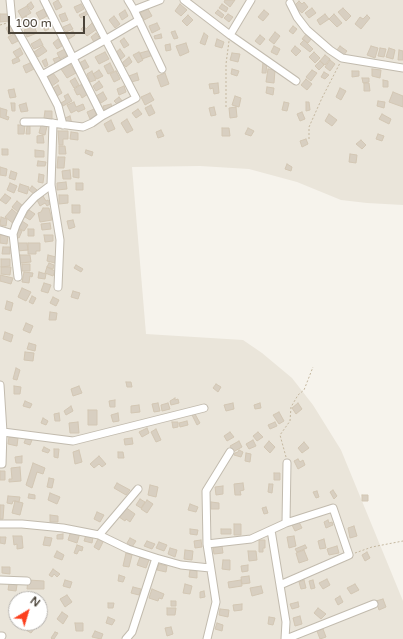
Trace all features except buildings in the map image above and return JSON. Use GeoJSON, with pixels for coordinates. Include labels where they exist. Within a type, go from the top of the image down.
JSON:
{"type":"FeatureCollection","features":[{"type":"Feature","properties":{"kind":"street"},"geometry":{"type":"LineString","coordinates":[[10,0],[12,21],[58,106],[63,125]]}},
{"type":"Feature","properties":{"kind":"street"},"geometry":{"type":"LineString","coordinates":[[44,0],[102,116]]}},
{"type":"Feature","properties":{"kind":"street"},"geometry":{"type":"LineString","coordinates":[[24,122],[53,123],[84,127],[136,98],[85,0]]}},
{"type":"Feature","properties":{"kind":"street"},"geometry":{"type":"LineString","coordinates":[[128,0],[162,69]]}},
{"type":"Feature","properties":{"kind":"street"},"geometry":{"type":"LineString","coordinates":[[134,10],[160,0]]}},
{"type":"Feature","properties":{"kind":"street"},"geometry":{"type":"LineString","coordinates":[[184,0],[230,35],[296,81]]}},
{"type":"Feature","properties":{"kind":"street"},"geometry":{"type":"LineString","coordinates":[[230,35],[251,0]]}},
{"type":"Feature","properties":{"kind":"street"},"geometry":{"type":"LineString","coordinates":[[290,1],[297,17],[307,30],[330,50],[342,58],[403,68]]}},
{"type":"Feature","properties":{"kind":"street"},"geometry":{"type":"LineString","coordinates":[[42,75],[139,20]]}},
{"type":"Feature","properties":{"kind":"street"},"geometry":{"type":"LineString","coordinates":[[53,123],[51,185],[60,240],[58,287]]}},
{"type":"Feature","properties":{"kind":"street"},"geometry":{"type":"LineString","coordinates":[[18,277],[13,234],[16,225],[24,210],[35,197],[51,185]]}},
{"type":"Feature","properties":{"kind":"street"},"geometry":{"type":"LineString","coordinates":[[0,230],[13,234]]}},
{"type":"Feature","properties":{"kind":"street"},"geometry":{"type":"LineString","coordinates":[[0,385],[3,432],[2,464],[0,464]]}},
{"type":"Feature","properties":{"kind":"street"},"geometry":{"type":"LineString","coordinates":[[3,432],[73,440],[204,408]]}},
{"type":"Feature","properties":{"kind":"street"},"geometry":{"type":"LineString","coordinates":[[206,639],[216,602],[207,544],[206,491],[230,452]]}},
{"type":"Feature","properties":{"kind":"street"},"geometry":{"type":"LineString","coordinates":[[286,523],[288,463]]}},
{"type":"Feature","properties":{"kind":"street"},"geometry":{"type":"LineString","coordinates":[[99,535],[138,489]]}},
{"type":"Feature","properties":{"kind":"street"},"geometry":{"type":"LineString","coordinates":[[207,544],[251,539],[286,523],[334,508],[349,556],[280,585]]}},
{"type":"Feature","properties":{"kind":"street"},"geometry":{"type":"LineString","coordinates":[[0,524],[29,524],[99,535],[128,549],[156,558],[181,565],[210,568]]}},
{"type":"Feature","properties":{"kind":"street"},"geometry":{"type":"LineString","coordinates":[[271,530],[286,622],[286,639],[374,604]]}},
{"type":"Feature","properties":{"kind":"street"},"geometry":{"type":"LineString","coordinates":[[126,639],[132,632],[156,558]]}},
{"type":"Feature","properties":{"kind":"street"},"geometry":{"type":"LineString","coordinates":[[0,580],[27,581]]}},
{"type":"Feature","properties":{"kind":"path"},"geometry":{"type":"LineString","coordinates":[[226,107],[226,64],[230,35]]}},
{"type":"Feature","properties":{"kind":"path"},"geometry":{"type":"LineString","coordinates":[[309,139],[309,127],[342,58]]}},
{"type":"Feature","properties":{"kind":"path"},"geometry":{"type":"LineString","coordinates":[[288,463],[280,435],[290,421],[291,407],[298,395],[304,390],[313,367]]}},
{"type":"Feature","properties":{"kind":"path"},"geometry":{"type":"LineString","coordinates":[[349,556],[372,547],[403,541]]}},
{"type":"Feature","properties":{"kind":"shaded area"},"geometry":{"type":"Polygon","coordinates":[[[0,0],[403,0],[403,205],[341,200],[297,182],[249,169],[200,166],[132,167],[146,334],[243,340],[262,353],[292,378],[313,405],[341,450],[403,601],[403,639],[0,639],[0,0]]]}}]}
